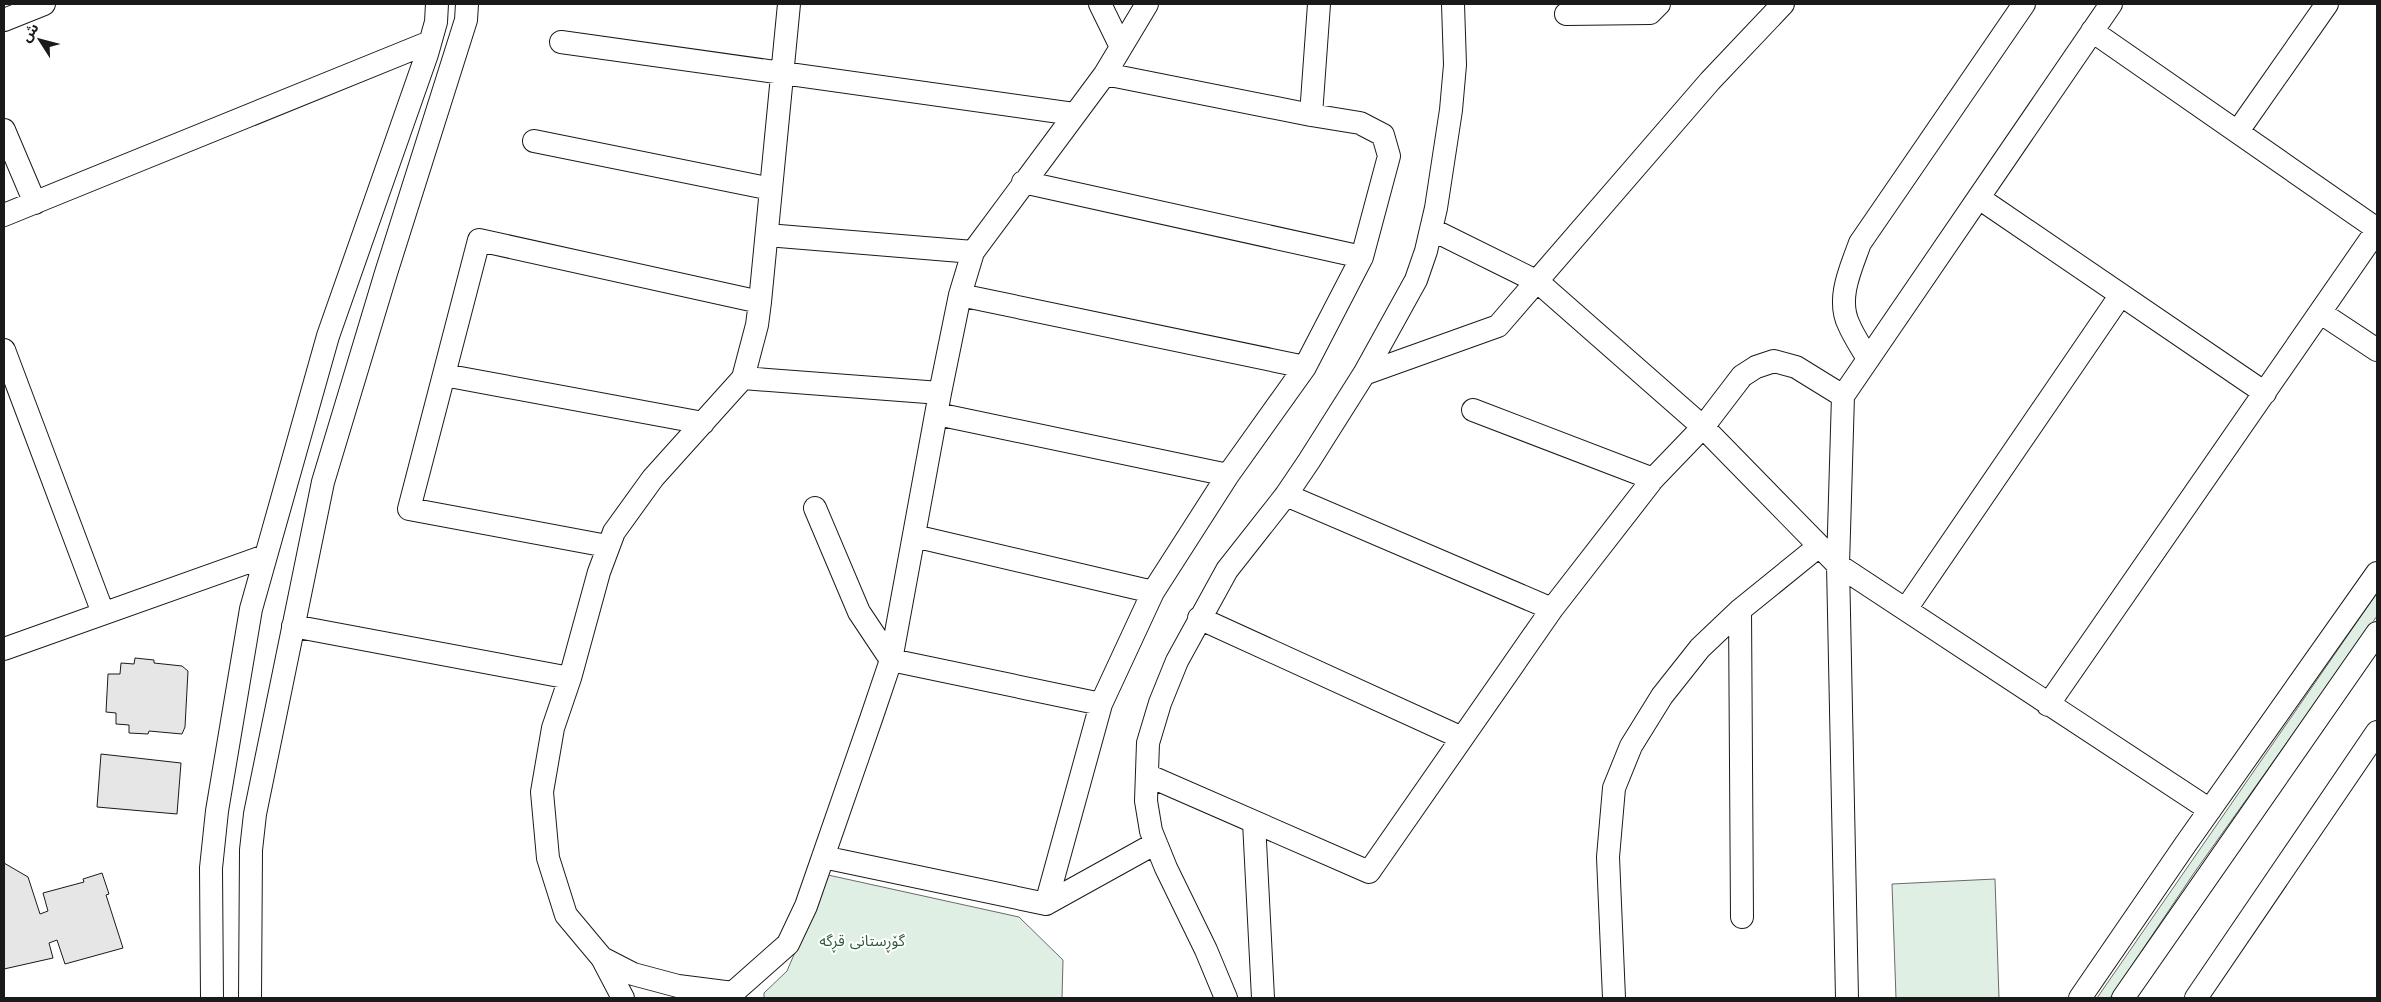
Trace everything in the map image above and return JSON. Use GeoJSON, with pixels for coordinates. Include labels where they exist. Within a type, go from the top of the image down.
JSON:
{"type":"FeatureCollection","features":[{"type":"Feature","properties":{"kind":"street"},"geometry":{"type":"LineString","coordinates":[[212,998],[211,868],[217,811],[250,609],[328,336],[430,42],[436,22],[437,4]]}},
{"type":"Feature","properties":{"kind":"street"},"geometry":{"type":"LineString","coordinates":[[250,998],[251,850],[255,814],[323,482],[386,273],[466,20],[467,4]]}},
{"type":"Feature","properties":{"kind":"street"},"geometry":{"type":"LineString","coordinates":[[623,998],[602,958],[566,915],[548,858],[542,792],[553,728],[570,678],[607,546],[614,532],[653,478],[743,378],[757,325],[760,302],[788,13],[806,4]]}},
{"type":"Feature","properties":{"kind":"street"},"geometry":{"type":"LineString","coordinates":[[1100,4],[1121,47]]}},
{"type":"Feature","properties":{"kind":"street"},"geometry":{"type":"LineString","coordinates":[[602,958],[633,974],[678,986],[730,996],[788,944],[806,906],[891,660],[938,403],[960,295],[973,252],[1023,182],[1105,74],[1147,4]]}},
{"type":"Feature","properties":{"kind":"street"},"geometry":{"type":"LineString","coordinates":[[1312,116],[1319,4]]}},
{"type":"Feature","properties":{"kind":"street"},"geometry":{"type":"LineString","coordinates":[[1226,998],[1151,831],[1146,801],[1148,743],[1160,703],[1178,661],[1199,618],[1227,570],[1286,495],[1364,374],[1409,296],[1426,251],[1431,229],[1451,110],[1455,65],[1453,4]]}},
{"type":"Feature","properties":{"kind":"street"},"geometry":{"type":"LineString","coordinates":[[1566,14],[1650,13],[1659,4]]}},
{"type":"Feature","properties":{"kind":"street"},"geometry":{"type":"LineString","coordinates":[[1364,374],[1498,326],[1710,81],[1783,4]]}},
{"type":"Feature","properties":{"kind":"street"},"geometry":{"type":"LineString","coordinates":[[1868,359],[1848,324],[1844,297],[1848,276],[1860,243],[2024,4]]}},
{"type":"Feature","properties":{"kind":"street"},"geometry":{"type":"LineString","coordinates":[[1847,998],[1838,566],[1843,396],[2111,4]]}},
{"type":"Feature","properties":{"kind":"street"},"geometry":{"type":"LineString","coordinates":[[2238,131],[2327,4]]}},
{"type":"Feature","properties":{"kind":"street"},"geometry":{"type":"LineString","coordinates":[[4,20],[36,5]]}},
{"type":"Feature","properties":{"kind":"street"},"geometry":{"type":"LineString","coordinates":[[2048,706],[2377,230],[2238,131],[2092,31]]}},
{"type":"Feature","properties":{"kind":"street"},"geometry":{"type":"LineString","coordinates":[[4,215],[430,42]]}},
{"type":"Feature","properties":{"kind":"street"},"geometry":{"type":"LineString","coordinates":[[561,42],[1074,114]]}},
{"type":"Feature","properties":{"kind":"street"},"geometry":{"type":"LineString","coordinates":[[1046,904],[1101,704],[1153,592],[1228,475],[1305,367],[1362,256],[1389,156],[1383,135],[1360,123],[1312,116],[1105,74]]}},
{"type":"Feature","properties":{"kind":"street"},"geometry":{"type":"LineString","coordinates":[[4,130],[35,203]]}},
{"type":"Feature","properties":{"kind":"street"},"geometry":{"type":"LineString","coordinates":[[534,141],[770,189]]}},
{"type":"Feature","properties":{"kind":"street"},"geometry":{"type":"LineString","coordinates":[[1023,182],[1362,256]]}},
{"type":"Feature","properties":{"kind":"street"},"geometry":{"type":"LineString","coordinates":[[1980,198],[2120,296],[2265,393]]}},
{"type":"Feature","properties":{"kind":"street"},"geometry":{"type":"LineString","coordinates":[[1431,229],[1538,282],[1703,427],[1838,566],[1906,608],[2048,706],[2210,810]]}},
{"type":"Feature","properties":{"kind":"street"},"geometry":{"type":"LineString","coordinates":[[767,235],[973,252]]}},
{"type":"Feature","properties":{"kind":"street"},"geometry":{"type":"LineString","coordinates":[[607,546],[409,509],[479,240],[760,302]]}},
{"type":"Feature","properties":{"kind":"street"},"geometry":{"type":"LineString","coordinates":[[960,295],[1305,367]]}},
{"type":"Feature","properties":{"kind":"street"},"geometry":{"type":"LineString","coordinates":[[1906,608],[2120,296]]}},
{"type":"Feature","properties":{"kind":"street"},"geometry":{"type":"LineString","coordinates":[[2320,312],[2377,350]]}},
{"type":"Feature","properties":{"kind":"street"},"geometry":{"type":"LineString","coordinates":[[4,350],[103,613]]}},
{"type":"Feature","properties":{"kind":"street"},"geometry":{"type":"LineString","coordinates":[[1147,775],[1369,872],[1552,609],[1653,479],[1703,427],[1742,376],[1756,367],[1774,361],[1796,367],[1843,396]]}},
{"type":"Feature","properties":{"kind":"street"},"geometry":{"type":"LineString","coordinates":[[444,375],[703,423]]}},
{"type":"Feature","properties":{"kind":"street"},"geometry":{"type":"LineString","coordinates":[[743,378],[938,403],[1228,475]]}},
{"type":"Feature","properties":{"kind":"street"},"geometry":{"type":"LineString","coordinates":[[1474,410],[1653,479]]}},
{"type":"Feature","properties":{"kind":"street"},"geometry":{"type":"LineString","coordinates":[[1286,495],[1552,609]]}},
{"type":"Feature","properties":{"kind":"street"},"geometry":{"type":"LineString","coordinates":[[815,508],[859,612],[891,660],[1101,704]]}},
{"type":"Feature","properties":{"kind":"street"},"geometry":{"type":"LineString","coordinates":[[914,536],[1153,592]]}},
{"type":"Feature","properties":{"kind":"street"},"geometry":{"type":"LineString","coordinates":[[1614,998],[1608,857],[1614,788],[1631,746],[1662,696],[1700,648],[1740,610],[1819,546]]}},
{"type":"Feature","properties":{"kind":"street"},"geometry":{"type":"LineString","coordinates":[[4,649],[265,556]]}},
{"type":"Feature","properties":{"kind":"street"},"geometry":{"type":"LineString","coordinates":[[2080,998],[2377,573]]}},
{"type":"Feature","properties":{"kind":"street"},"geometry":{"type":"LineString","coordinates":[[1740,610],[1742,917]]}},
{"type":"Feature","properties":{"kind":"street"},"geometry":{"type":"LineString","coordinates":[[1199,618],[1462,738]]}},
{"type":"Feature","properties":{"kind":"street"},"geometry":{"type":"LineString","coordinates":[[293,626],[570,678]]}},
{"type":"Feature","properties":{"kind":"street"},"geometry":{"type":"LineString","coordinates":[[2123,998],[2377,633]]}},
{"type":"Feature","properties":{"kind":"street"},"geometry":{"type":"LineString","coordinates":[[2196,998],[2377,732]]}},
{"type":"Feature","properties":{"kind":"street"},"geometry":{"type":"LineString","coordinates":[[1254,822],[1262,998]]}},
{"type":"Feature","properties":{"kind":"street"},"geometry":{"type":"LineString","coordinates":[[823,857],[1046,904],[1156,843]]}},
{"type":"Feature","properties":{"kind":"green space"},"geometry":{"type":"Polygon","coordinates":[[[2377,593],[2377,616],[2194,873],[2110,998],[2097,998],[2377,593]]]}},
{"type":"Feature","properties":{"kind":"green space","name":"گۆڕستانی قڕگە"},"geometry":{"type":"Polygon","coordinates":[[[828,875],[1019,917],[1063,960],[1062,998],[764,998],[764,993],[787,971],[828,875]]]}},
{"type":"Feature","properties":{"kind":"green space"},"geometry":{"type":"Polygon","coordinates":[[[1995,879],[1999,998],[1896,998],[1892,884],[1995,879]]]}},
{"type":"Feature","properties":{"kind":"building"},"geometry":{"type":"Polygon","coordinates":[[[135,658],[154,660],[154,663],[182,666],[188,671],[185,727],[182,734],[149,731],[148,734],[129,733],[129,725],[116,724],[116,713],[106,712],[108,674],[120,674],[121,663],[134,664],[135,658]]]}},
{"type":"Feature","properties":{"kind":"building"},"geometry":{"type":"Polygon","coordinates":[[[101,754],[181,763],[177,814],[97,807],[101,754]]]}},
{"type":"Feature","properties":{"kind":"building"},"geometry":{"type":"Polygon","coordinates":[[[4,863],[28,877],[40,914],[48,911],[43,893],[84,882],[83,879],[102,873],[109,894],[106,895],[123,948],[65,964],[57,940],[49,943],[53,958],[4,969],[4,863]]]}}]}
